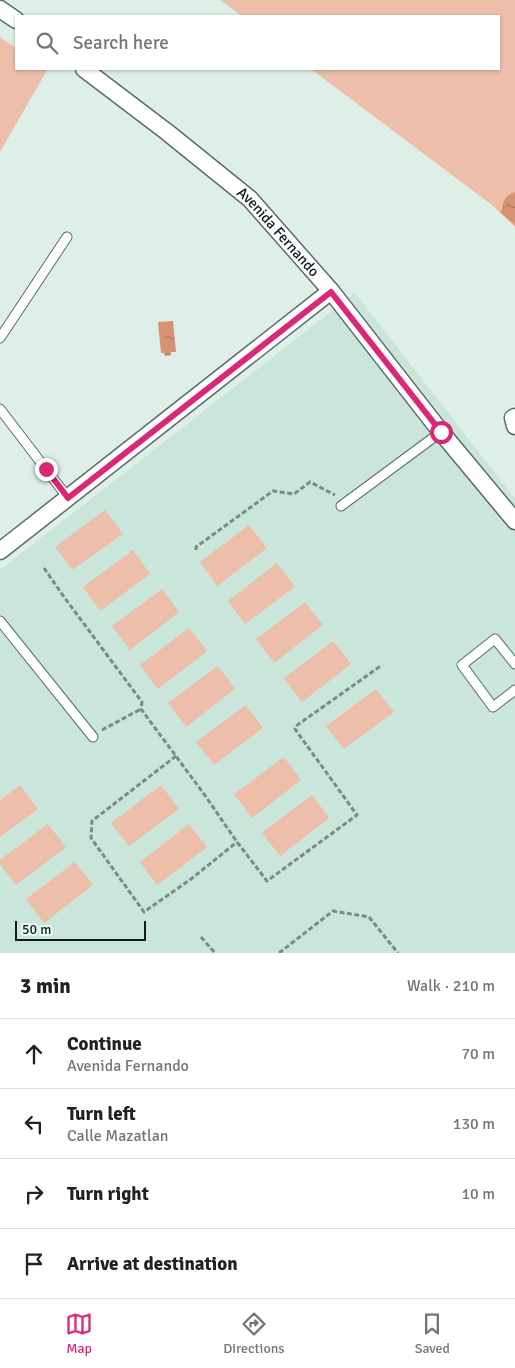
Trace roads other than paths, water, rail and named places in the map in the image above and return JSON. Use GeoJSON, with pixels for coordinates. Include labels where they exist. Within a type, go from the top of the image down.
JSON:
{"type":"FeatureCollection","features":[{"type":"Feature","properties":{"kind":"street"},"geometry":{"type":"LineString","coordinates":[[0,9],[15,19]]}},
{"type":"Feature","properties":{"kind":"street","name":"Avenida Fernando"},"geometry":{"type":"LineString","coordinates":[[85,70],[250,199],[331,292],[441,432],[515,521]]}},
{"type":"Feature","properties":{"kind":"street"},"geometry":{"type":"LineString","coordinates":[[0,551],[331,292]]}},
{"type":"Feature","properties":{"kind":"lane"},"geometry":{"type":"LineString","coordinates":[[0,338],[66,237]]}},
{"type":"Feature","properties":{"kind":"lane"},"geometry":{"type":"LineString","coordinates":[[0,409],[68,498]]}},
{"type":"Feature","properties":{"kind":"lane"},"geometry":{"type":"LineString","coordinates":[[344,503],[441,432]]}},
{"type":"Feature","properties":{"kind":"lane"},"geometry":{"type":"LineString","coordinates":[[0,621],[92,736]]}},
{"type":"Feature","properties":{"kind":"lane"},"geometry":{"type":"LineString","coordinates":[[515,664],[495,639],[462,665],[493,706],[515,690]]}},
{"type":"Feature","properties":{"kind":"water"},"geometry":{"type":"Polygon","coordinates":[[[515,192],[515,225],[501,213],[502,206],[508,195],[515,192]]]}},
{"type":"Feature","properties":{"kind":"water"},"geometry":{"type":"Polygon","coordinates":[[[173,321],[176,352],[171,352],[171,355],[165,356],[164,353],[161,353],[158,322],[173,321]]]}}]}
